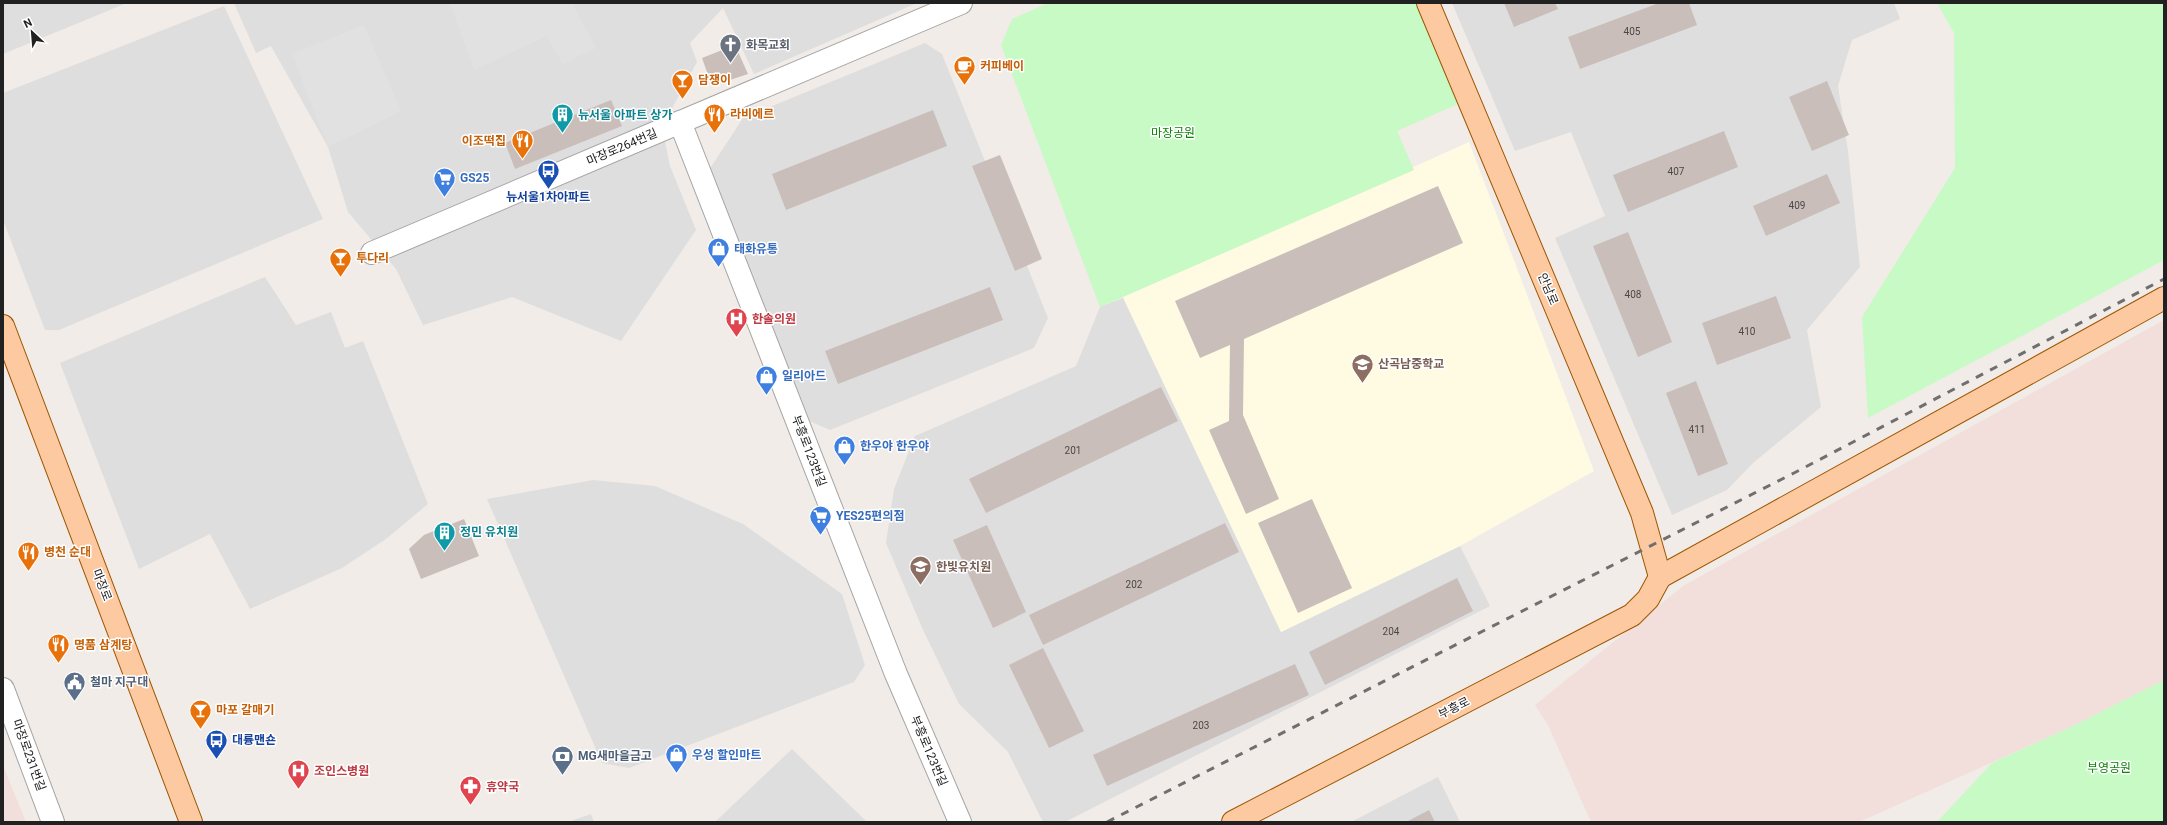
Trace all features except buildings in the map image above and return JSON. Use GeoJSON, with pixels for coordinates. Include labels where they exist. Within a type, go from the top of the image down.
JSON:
{"type":"FeatureCollection","features":[{"type":"Feature","properties":{"kind":"main road","name":"안남로"},"geometry":{"type":"LineString","coordinates":[[1428,3],[1642,513],[1660,578]]}},
{"type":"Feature","properties":{"kind":"main road"},"geometry":{"type":"LineString","coordinates":[[1660,578],[2164,298]]}},
{"type":"Feature","properties":{"kind":"main road","name":"마장로"},"geometry":{"type":"LineString","coordinates":[[3,326],[191,822]]}},
{"type":"Feature","properties":{"kind":"main road","name":"부흥로"},"geometry":{"type":"LineString","coordinates":[[1233,822],[1632,615],[1648,599],[1660,578]]}},
{"type":"Feature","properties":{"kind":"street","name":"마장로264번길"},"geometry":{"type":"LineString","coordinates":[[372,253],[961,3]]}},
{"type":"Feature","properties":{"kind":"street","name":"부흥로123번길"},"geometry":{"type":"LineString","coordinates":[[680,122],[896,674],[960,822]]}},
{"type":"Feature","properties":{"kind":"street","name":"마장로231번길"},"geometry":{"type":"LineString","coordinates":[[3,689],[53,822]]}},
{"type":"Feature","properties":{"kind":"shaded area"},"geometry":{"type":"Polygon","coordinates":[[[3,3],[127,3],[3,54],[3,3]]]}},
{"type":"Feature","properties":{"kind":"shaded area"},"geometry":{"type":"Polygon","coordinates":[[[234,3],[917,3],[754,74],[723,8],[690,43],[697,62],[662,127],[670,166],[696,230],[621,341],[512,297],[423,325],[396,269],[348,212],[328,147],[271,46],[256,53],[234,3]]]}},
{"type":"Feature","properties":{"kind":"shaded area"},"geometry":{"type":"Polygon","coordinates":[[[450,3],[572,3],[596,48],[563,64],[547,36],[474,70],[450,3]]]}},
{"type":"Feature","properties":{"kind":"shaded area"},"geometry":{"type":"Polygon","coordinates":[[[1452,3],[1894,3],[1900,19],[1852,40],[1838,86],[1848,151],[1860,267],[1807,330],[1821,407],[1753,463],[1727,490],[1672,515],[1555,238],[1605,216],[1571,132],[1515,151],[1452,3]]]}},
{"type":"Feature","properties":{"kind":"shaded area"},"geometry":{"type":"Polygon","coordinates":[[[224,6],[323,219],[59,330],[45,330],[3,220],[3,93],[224,6]]]}},
{"type":"Feature","properties":{"kind":"shaded area"},"geometry":{"type":"Polygon","coordinates":[[[364,25],[401,111],[328,147],[292,54],[364,25]]]}},
{"type":"Feature","properties":{"kind":"shaded area"},"geometry":{"type":"Polygon","coordinates":[[[925,43],[942,54],[1048,318],[1034,348],[830,430],[807,420],[709,170],[743,118],[925,43]]]}},
{"type":"Feature","properties":{"kind":"shaded area","name":"산곡남중학교"},"geometry":{"type":"Polygon","coordinates":[[[1469,142],[1594,471],[1460,546],[1281,632],[1123,297],[1469,142]]]}},
{"type":"Feature","properties":{"kind":"shaded area"},"geometry":{"type":"Polygon","coordinates":[[[265,277],[296,325],[331,312],[345,348],[363,341],[428,504],[386,539],[342,568],[250,609],[210,534],[139,569],[60,363],[265,277]]]}},
{"type":"Feature","properties":{"kind":"shaded area"},"geometry":{"type":"Polygon","coordinates":[[[1123,298],[1281,632],[1460,546],[1490,606],[1065,822],[1043,822],[1008,752],[959,704],[923,630],[886,543],[894,489],[915,436],[1076,366],[1100,307],[1123,298]]]}},
{"type":"Feature","properties":{"kind":"shaded area"},"geometry":{"type":"Polygon","coordinates":[[[2164,320],[2164,680],[2071,727],[1859,822],[1591,822],[1548,725],[1535,705],[1683,586],[2164,320]]]}},
{"type":"Feature","properties":{"kind":"shaded area"},"geometry":{"type":"Polygon","coordinates":[[[593,480],[655,486],[743,524],[842,594],[865,665],[854,682],[629,768],[602,763],[487,499],[593,480]]]}},
{"type":"Feature","properties":{"kind":"shaded area"},"geometry":{"type":"Polygon","coordinates":[[[792,749],[867,822],[715,822],[792,749]]]}},
{"type":"Feature","properties":{"kind":"shaded area"},"geometry":{"type":"Polygon","coordinates":[[[3,766],[26,822],[3,822],[3,766]]]}},
{"type":"Feature","properties":{"kind":"shaded area"},"geometry":{"type":"Polygon","coordinates":[[[1438,777],[1460,822],[1351,822],[1438,777]]]}},
{"type":"Feature","properties":{"kind":"shaded area"},"geometry":{"type":"Polygon","coordinates":[[[591,814],[594,822],[568,822],[591,814]]]}},
{"type":"Feature","properties":{"kind":"green space","name":"마장공원"},"geometry":{"type":"Polygon","coordinates":[[[1048,3],[1416,3],[1460,103],[1397,131],[1414,170],[1100,307],[1001,45],[1012,19],[1048,3]]]}},
{"type":"Feature","properties":{"kind":"green space"},"geometry":{"type":"Polygon","coordinates":[[[1937,3],[2164,3],[2164,260],[1868,418],[1862,317],[1955,168],[1954,33],[1937,3]]]}},
{"type":"Feature","properties":{"kind":"green space","name":"부영공원"},"geometry":{"type":"Polygon","coordinates":[[[2164,680],[2164,822],[1937,822],[1992,763],[2071,727],[2164,680]]]}},
{"type":"Feature","properties":{"kind":"railway"},"geometry":{"type":"LineString","coordinates":[[1107,822],[1794,473],[2164,279]]}},
{"type":"Feature","properties":{"kind":"place","name":"화목교회"},"geometry":{"type":"Point","coordinates":[730,64]}},
{"type":"Feature","properties":{"kind":"place","name":"커피베이"},"geometry":{"type":"Point","coordinates":[964,86]}},
{"type":"Feature","properties":{"kind":"place","name":"담쟁이"},"geometry":{"type":"Point","coordinates":[682,100]}},
{"type":"Feature","properties":{"kind":"place","name":"뉴서울 아파트 상가"},"geometry":{"type":"Point","coordinates":[563,134]}},
{"type":"Feature","properties":{"kind":"place","name":"라비에르"},"geometry":{"type":"Point","coordinates":[714,134]}},
{"type":"Feature","properties":{"kind":"place","name":"이조떡집"},"geometry":{"type":"Point","coordinates":[522,160]}},
{"type":"Feature","properties":{"kind":"place","name":"뉴서울1차아파트"},"geometry":{"type":"Point","coordinates":[548,190]}},
{"type":"Feature","properties":{"kind":"place","name":"GS25"},"geometry":{"type":"Point","coordinates":[445,198]}},
{"type":"Feature","properties":{"kind":"place","name":"태화유통"},"geometry":{"type":"Point","coordinates":[719,268]}},
{"type":"Feature","properties":{"kind":"place","name":"투다리"},"geometry":{"type":"Point","coordinates":[340,278]}},
{"type":"Feature","properties":{"kind":"place","name":"한솔의원"},"geometry":{"type":"Point","coordinates":[736,338]}},
{"type":"Feature","properties":{"kind":"place","name":"산곡남중학교"},"geometry":{"type":"Point","coordinates":[1363,384]}},
{"type":"Feature","properties":{"kind":"place","name":"일리아드"},"geometry":{"type":"Point","coordinates":[766,396]}},
{"type":"Feature","properties":{"kind":"place","name":"한우야 한우야"},"geometry":{"type":"Point","coordinates":[844,466]}},
{"type":"Feature","properties":{"kind":"place","name":"YES25편의점"},"geometry":{"type":"Point","coordinates":[821,536]}},
{"type":"Feature","properties":{"kind":"place","name":"정민 유치원"},"geometry":{"type":"Point","coordinates":[444,552]}},
{"type":"Feature","properties":{"kind":"place","name":"병천 순대"},"geometry":{"type":"Point","coordinates":[28,572]}},
{"type":"Feature","properties":{"kind":"place","name":"한빛유치원"},"geometry":{"type":"Point","coordinates":[920,586]}},
{"type":"Feature","properties":{"kind":"place","name":"명품 삼계탕"},"geometry":{"type":"Point","coordinates":[59,664]}},
{"type":"Feature","properties":{"kind":"place","name":"철마 지구대"},"geometry":{"type":"Point","coordinates":[74,702]}},
{"type":"Feature","properties":{"kind":"place","name":"마포 갈매기"},"geometry":{"type":"Point","coordinates":[200,730]}},
{"type":"Feature","properties":{"kind":"place","name":"대륭맨숀"},"geometry":{"type":"Point","coordinates":[217,760]}},
{"type":"Feature","properties":{"kind":"place","name":"우성 할인마트"},"geometry":{"type":"Point","coordinates":[676,774]}},
{"type":"Feature","properties":{"kind":"place","name":"MG새마을금고"},"geometry":{"type":"Point","coordinates":[562,776]}},
{"type":"Feature","properties":{"kind":"place","name":"조인스병원"},"geometry":{"type":"Point","coordinates":[299,790]}},
{"type":"Feature","properties":{"kind":"place","name":"휴약국"},"geometry":{"type":"Point","coordinates":[471,806]}}]}
